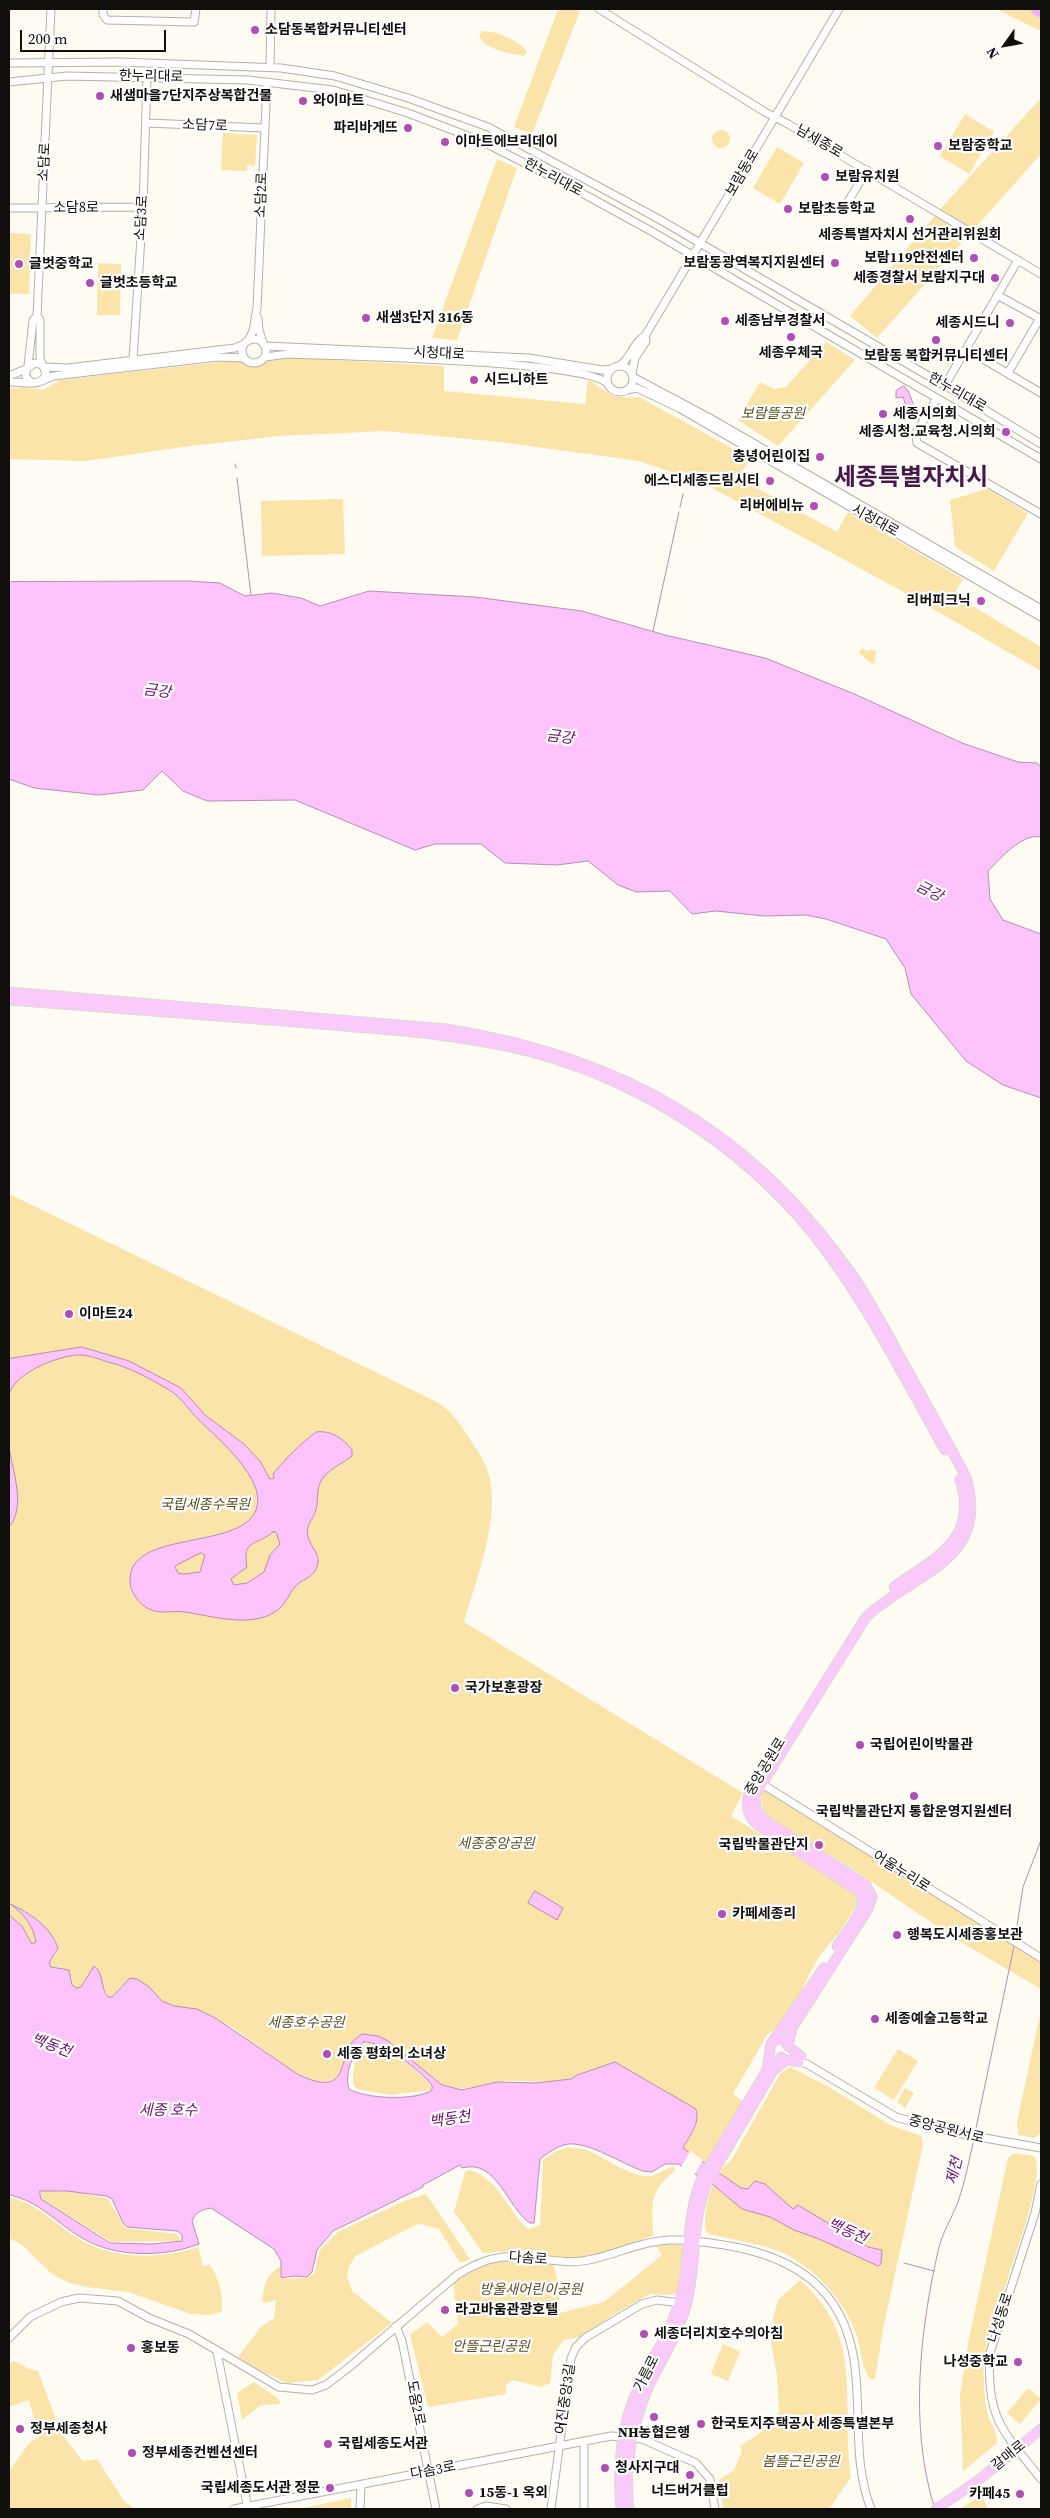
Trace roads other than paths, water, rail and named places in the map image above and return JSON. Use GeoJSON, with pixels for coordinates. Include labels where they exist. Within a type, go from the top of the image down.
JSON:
{"type":"FeatureCollection","features":[{"type":"Feature","properties":{"kind":"highway"},"geometry":{"type":"LineString","coordinates":[[1036,9],[1041,12]]}},
{"type":"Feature","properties":{"kind":"main road"},"geometry":{"type":"LineString","coordinates":[[9,992],[446,1028],[489,1035],[538,1047],[572,1058],[642,1088],[718,1134],[772,1180],[803,1212],[854,1276],[963,1478],[966,1500],[962,1534]]}},
{"type":"Feature","properties":{"kind":"main road"},"geometry":{"type":"LineString","coordinates":[[9,1000],[400,1031],[487,1042],[570,1064],[647,1097],[714,1140],[768,1185],[798,1216],[848,1281],[952,1456]]}},
{"type":"Feature","properties":{"kind":"main road","name":"중앙공원로"},"geometry":{"type":"LineString","coordinates":[[788,2045],[790,2032],[868,1910],[872,1897],[866,1885],[764,1820],[756,1808],[755,1795],[866,1616],[882,1602],[944,1563],[955,1552],[962,1534]]}},
{"type":"Feature","properties":{"kind":"main road","name":"중앙공원로"},"geometry":{"type":"LineString","coordinates":[[775,2040],[787,2028],[806,1999],[807,1994],[862,1907],[863,1897],[855,1887],[753,1821],[746,1809],[747,1796],[863,1613],[873,1602],[940,1556],[962,1534]]}},
{"type":"Feature","properties":{"kind":"main road"},"geometry":{"type":"LineString","coordinates":[[795,2026],[792,2042],[802,2060]]}},
{"type":"Feature","properties":{"kind":"main road"},"geometry":{"type":"LineString","coordinates":[[693,2241],[694,2198],[767,2070],[771,2052],[770,2046],[775,2040],[784,2040],[802,2060]]}},
{"type":"Feature","properties":{"kind":"main road"},"geometry":{"type":"LineString","coordinates":[[758,2097],[782,2056],[788,2051],[788,2045]]}},
{"type":"Feature","properties":{"kind":"main road"},"geometry":{"type":"LineString","coordinates":[[771,2052],[775,2056],[802,2060]]}},
{"type":"Feature","properties":{"kind":"main road"},"geometry":{"type":"LineString","coordinates":[[714,2164],[781,2063],[786,2060],[802,2060]]}},
{"type":"Feature","properties":{"kind":"main road","name":"가름로"},"geometry":{"type":"LineString","coordinates":[[620,2509],[619,2481],[639,2386],[667,2332],[679,2303],[693,2241]]}},
{"type":"Feature","properties":{"kind":"main road","name":"가름로"},"geometry":{"type":"LineString","coordinates":[[629,2509],[627,2437],[684,2312],[693,2241]]}},
{"type":"Feature","properties":{"kind":"main road","name":"갈매로"},"geometry":{"type":"LineString","coordinates":[[936,2509],[976,2482],[1041,2429]]}},
{"type":"Feature","properties":{"kind":"street","name":"소담로"},"geometry":{"type":"LineString","coordinates":[[43,366],[39,351],[40,320],[37,316],[51,9]]}},
{"type":"Feature","properties":{"kind":"street"},"geometry":{"type":"LineString","coordinates":[[103,9],[103,15],[107,20],[194,22],[196,9]]}},
{"type":"Feature","properties":{"kind":"street"},"geometry":{"type":"LineString","coordinates":[[270,67],[272,9]]}},
{"type":"Feature","properties":{"kind":"street","name":"남세종로"},"geometry":{"type":"LineString","coordinates":[[599,9],[765,112],[867,170],[1041,274]]}},
{"type":"Feature","properties":{"kind":"street","name":"보람동로"},"geometry":{"type":"LineString","coordinates":[[645,336],[694,257],[840,9]]}},
{"type":"Feature","properties":{"kind":"street","name":"한누리대로"},"geometry":{"type":"LineString","coordinates":[[9,62],[270,67],[335,76],[408,98],[488,127],[657,218],[956,392],[1041,444]]}},
{"type":"Feature","properties":{"kind":"street","name":"한누리대로"},"geometry":{"type":"LineString","coordinates":[[9,82],[48,76],[147,77],[267,82],[333,90],[408,113],[481,141],[560,181],[1041,459]]}},
{"type":"Feature","properties":{"kind":"street","name":"소담3로"},"geometry":{"type":"LineString","coordinates":[[133,359],[143,207],[147,77]]}},
{"type":"Feature","properties":{"kind":"street","name":"소담2로"},"geometry":{"type":"LineString","coordinates":[[257,308],[267,82]]}},
{"type":"Feature","properties":{"kind":"street","name":"소담7로"},"geometry":{"type":"LineString","coordinates":[[147,123],[264,128]]}},
{"type":"Feature","properties":{"kind":"street"},"geometry":{"type":"LineString","coordinates":[[846,205],[867,170]]}},
{"type":"Feature","properties":{"kind":"street","name":"소담8로"},"geometry":{"type":"LineString","coordinates":[[9,208],[143,207]]}},
{"type":"Feature","properties":{"kind":"street"},"geometry":{"type":"LineString","coordinates":[[956,392],[950,386],[948,380],[1018,260]]}},
{"type":"Feature","properties":{"kind":"street"},"geometry":{"type":"LineString","coordinates":[[997,295],[1041,319],[1008,373]]}},
{"type":"Feature","properties":{"kind":"street"},"geometry":{"type":"LineString","coordinates":[[244,358],[242,352],[253,331],[257,308]]}},
{"type":"Feature","properties":{"kind":"street"},"geometry":{"type":"LineString","coordinates":[[9,382],[42,382],[53,376],[234,356],[244,358],[253,364],[261,362],[265,357],[264,345],[259,330],[257,308]]}},
{"type":"Feature","properties":{"kind":"street","name":"소담로"},"geometry":{"type":"LineString","coordinates":[[27,368],[33,320],[37,316]]}},
{"type":"Feature","properties":{"kind":"street"},"geometry":{"type":"LineString","coordinates":[[645,336],[646,341],[632,367],[632,384],[628,390],[616,392],[608,384],[607,376],[624,363],[641,338],[645,336]]}},
{"type":"Feature","properties":{"kind":"street"},"geometry":{"type":"LineString","coordinates":[[9,376],[35,363],[43,366],[68,368],[235,348],[256,339],[264,345]]}},
{"type":"Feature","properties":{"kind":"street","name":"시청대로"},"geometry":{"type":"LineString","coordinates":[[264,345],[529,358],[602,370],[615,368]]}},
{"type":"Feature","properties":{"kind":"street"},"geometry":{"type":"LineString","coordinates":[[966,349],[1041,393]]}},
{"type":"Feature","properties":{"kind":"street","name":"시청대로"},"geometry":{"type":"LineString","coordinates":[[265,357],[288,354],[528,366],[579,372],[601,378],[608,384]]}},
{"type":"Feature","properties":{"kind":"street"},"geometry":{"type":"LineString","coordinates":[[42,382],[46,373],[43,366]]}},
{"type":"Feature","properties":{"kind":"street"},"geometry":{"type":"LineString","coordinates":[[27,368],[26,377],[31,382]]}},
{"type":"Feature","properties":{"kind":"street"},"geometry":{"type":"LineString","coordinates":[[615,368],[627,368],[632,375]]}},
{"type":"Feature","properties":{"kind":"street","name":"시청대로"},"geometry":{"type":"LineString","coordinates":[[632,375],[708,417],[1040,611]]}},
{"type":"Feature","properties":{"kind":"street"},"geometry":{"type":"LineString","coordinates":[[935,380],[948,380]]}},
{"type":"Feature","properties":{"kind":"street","name":"시청대로"},"geometry":{"type":"LineString","coordinates":[[628,390],[637,388],[679,408],[1040,611]]}},
{"type":"Feature","properties":{"kind":"street"},"geometry":{"type":"LineString","coordinates":[[937,398],[916,433],[917,443],[1041,514]]}},
{"type":"Feature","properties":{"kind":"street","name":"어울누리로"},"geometry":{"type":"LineString","coordinates":[[762,1784],[966,1913],[1041,1958]]}},
{"type":"Feature","properties":{"kind":"street","name":"중앙공원서로"},"geometry":{"type":"LineString","coordinates":[[802,2060],[896,2117],[920,2125],[982,2139],[1041,2148]]}},
{"type":"Feature","properties":{"kind":"street","name":"나성동로"},"geometry":{"type":"LineString","coordinates":[[1041,2184],[1033,2218],[990,2354],[988,2375],[994,2411],[1003,2431],[1041,2479]]}},
{"type":"Feature","properties":{"kind":"street","name":"다솜로"},"geometry":{"type":"LineString","coordinates":[[9,2338],[30,2318],[61,2302],[79,2298],[103,2298],[118,2301],[149,2318],[189,2334],[279,2387],[312,2390],[326,2385],[457,2275],[473,2265],[490,2260],[518,2257],[578,2262],[652,2242],[693,2241],[750,2250],[779,2259],[798,2270],[818,2285],[834,2306],[852,2348],[856,2375],[859,2457],[871,2509]]}},
{"type":"Feature","properties":{"kind":"street","name":"어진중앙3길"},"geometry":{"type":"LineString","coordinates":[[551,2509],[571,2358],[579,2342],[646,2302],[658,2300],[679,2303]]}},
{"type":"Feature","properties":{"kind":"street","name":"도움2로"},"geometry":{"type":"LineString","coordinates":[[396,2326],[402,2340],[436,2509]]}},
{"type":"Feature","properties":{"kind":"street"},"geometry":{"type":"LineString","coordinates":[[217,2352],[248,2508]]}},
{"type":"Feature","properties":{"kind":"street"},"geometry":{"type":"LineString","coordinates":[[627,2437],[642,2439],[696,2463],[703,2469],[712,2485],[715,2509]]}},
{"type":"Feature","properties":{"kind":"street","name":"다솜3로"},"geometry":{"type":"LineString","coordinates":[[234,2509],[248,2508],[584,2441],[627,2437]]}},
{"type":"Feature","properties":{"kind":"street"},"geometry":{"type":"LineString","coordinates":[[584,2441],[584,2509]]}},
{"type":"Feature","properties":{"kind":"street"},"geometry":{"type":"LineString","coordinates":[[360,2509],[361,2485]]}},
{"type":"Feature","properties":{"kind":"street"},"geometry":{"type":"LineString","coordinates":[[477,2509],[486,2506],[506,2509]]}},
{"type":"Feature","properties":{"kind":"water"},"geometry":{"type":"Polygon","coordinates":[[[904,386],[909,392],[915,408],[921,415],[919,419],[909,414],[903,397],[896,398],[896,391],[904,386]]]}},
{"type":"Feature","properties":{"kind":"water","name":"금강"},"geometry":{"type":"Polygon","coordinates":[[[188,581],[220,583],[245,596],[272,593],[301,598],[320,606],[369,591],[475,597],[582,611],[665,635],[765,658],[852,693],[962,743],[1018,762],[1037,763],[1041,767],[1041,837],[1034,837],[1019,843],[1005,853],[988,871],[990,899],[1003,920],[1041,934],[1041,1098],[1003,1085],[966,1061],[911,994],[905,968],[886,939],[826,919],[805,915],[764,916],[716,911],[692,914],[670,891],[636,892],[618,885],[588,861],[557,865],[505,863],[481,844],[435,844],[415,850],[295,800],[207,801],[183,791],[162,771],[143,790],[99,795],[34,788],[9,779],[9,582],[188,581]]]}},
{"type":"Feature","properties":{"kind":"water"},"geometry":{"type":"Polygon","coordinates":[[[82,1347],[129,1361],[181,1388],[205,1415],[244,1444],[260,1461],[270,1479],[274,1478],[273,1474],[288,1457],[316,1432],[327,1432],[341,1439],[352,1450],[352,1456],[323,1478],[319,1486],[314,1516],[307,1529],[310,1541],[318,1557],[315,1571],[297,1585],[280,1608],[270,1615],[259,1618],[234,1620],[185,1612],[159,1612],[141,1604],[131,1588],[130,1581],[134,1565],[147,1554],[165,1546],[209,1537],[246,1523],[256,1510],[258,1498],[255,1486],[248,1473],[229,1449],[195,1416],[178,1396],[136,1372],[93,1357],[83,1355],[69,1356],[37,1368],[18,1380],[9,1396],[9,1359],[82,1347]],[[276,1532],[249,1547],[246,1558],[247,1567],[231,1579],[234,1585],[247,1583],[264,1572],[270,1555],[280,1544],[276,1532]],[[201,1553],[177,1565],[175,1567],[178,1573],[200,1572],[205,1555],[201,1553]]]}},
{"type":"Feature","properties":{"kind":"water"},"geometry":{"type":"Polygon","coordinates":[[[9,1446],[18,1499],[14,1519],[9,1527],[9,1446]]]}},
{"type":"Feature","properties":{"kind":"water"},"geometry":{"type":"Polygon","coordinates":[[[535,1891],[563,1908],[557,1920],[528,1903],[535,1891]]]}},
{"type":"Feature","properties":{"kind":"water","name":"세종 호수"},"geometry":{"type":"Polygon","coordinates":[[[10,1904],[32,1916],[45,1927],[55,1940],[58,1948],[49,1963],[51,1967],[69,1970],[72,1985],[76,1988],[81,1987],[94,1966],[99,1972],[108,1997],[112,1997],[130,1978],[137,1979],[148,1986],[162,2001],[174,2006],[197,2009],[217,2019],[299,2075],[317,2082],[329,2082],[337,2078],[353,2041],[363,2034],[378,2036],[388,2041],[442,2085],[462,2090],[497,2082],[536,2083],[571,2079],[577,2075],[615,2062],[696,2109],[697,2120],[683,2148],[741,2188],[748,2189],[755,2181],[765,2184],[793,2209],[798,2205],[868,2247],[882,2250],[881,2264],[878,2266],[819,2239],[794,2230],[770,2217],[742,2209],[712,2184],[678,2164],[665,2164],[652,2172],[643,2171],[596,2150],[577,2144],[568,2144],[556,2148],[540,2159],[534,2223],[530,2223],[522,2216],[493,2177],[484,2170],[474,2167],[462,2168],[460,2165],[423,2185],[423,2187],[333,2231],[317,2250],[312,2272],[307,2277],[281,2278],[281,2261],[274,2249],[211,2208],[199,2212],[192,2221],[199,2244],[171,2251],[141,2254],[111,2250],[97,2245],[74,2233],[30,2202],[9,2195],[9,1915],[22,1926],[32,1944],[36,1942],[30,1925],[10,1904]],[[364,2042],[356,2051],[350,2064],[349,2089],[378,2097],[415,2096],[432,2090],[432,2085],[401,2058],[381,2046],[364,2042]],[[40,2191],[41,2199],[110,2243],[152,2244],[182,2241],[182,2235],[177,2231],[127,2227],[123,2223],[112,2199],[106,2196],[67,2191],[40,2191]]]}},
{"type":"Feature","properties":{"kind":"waterway"},"geometry":{"type":"LineString","coordinates":[[235,464],[236,468]]}},
{"type":"Feature","properties":{"kind":"waterway"},"geometry":{"type":"LineString","coordinates":[[237,478],[251,595]]}},
{"type":"Feature","properties":{"kind":"waterway"},"geometry":{"type":"LineString","coordinates":[[680,507],[683,494]]}},
{"type":"Feature","properties":{"kind":"waterway"},"geometry":{"type":"LineString","coordinates":[[653,631],[679,512]]}},
{"type":"Feature","properties":{"kind":"waterway","name":"제천"},"geometry":{"type":"LineString","coordinates":[[1015,1939],[1023,1887],[1041,1840]]}},
{"type":"Feature","properties":{"kind":"waterway","name":"제천"},"geometry":{"type":"LineString","coordinates":[[975,2133],[1014,1946]]}},
{"type":"Feature","properties":{"kind":"waterway","name":"제천"},"geometry":{"type":"LineString","coordinates":[[934,2506],[926,2475],[922,2443],[920,2410],[922,2343],[939,2247],[956,2208],[974,2139]]}},
{"type":"Feature","properties":{"kind":"waterway","name":"백동천"},"geometry":{"type":"LineString","coordinates":[[904,2263],[934,2271]]}},
{"type":"Feature","properties":{"kind":"place","name":"소담동복합커뮤니티센터"},"geometry":{"type":"Point","coordinates":[255,30]}},
{"type":"Feature","properties":{"kind":"place","name":"새샘마을7단지주상복합건물"},"geometry":{"type":"Point","coordinates":[100,96]}},
{"type":"Feature","properties":{"kind":"place","name":"와이마트"},"geometry":{"type":"Point","coordinates":[303,101]}},
{"type":"Feature","properties":{"kind":"place","name":"파리바게뜨"},"geometry":{"type":"Point","coordinates":[408,128]}},
{"type":"Feature","properties":{"kind":"place","name":"이마트에브리데이"},"geometry":{"type":"Point","coordinates":[445,142]}},
{"type":"Feature","properties":{"kind":"place","name":"보람중학교"},"geometry":{"type":"Point","coordinates":[938,146]}},
{"type":"Feature","properties":{"kind":"place","name":"보람유치원"},"geometry":{"type":"Point","coordinates":[825,177]}},
{"type":"Feature","properties":{"kind":"place","name":"보람초등학교"},"geometry":{"type":"Point","coordinates":[788,209]}},
{"type":"Feature","properties":{"kind":"place","name":"세종특별자치시 선거관리위원회"},"geometry":{"type":"Point","coordinates":[910,219]}},
{"type":"Feature","properties":{"kind":"place","name":"보람119안전센터"},"geometry":{"type":"Point","coordinates":[974,258]}},
{"type":"Feature","properties":{"kind":"place","name":"보람동광역복지지원센터"},"geometry":{"type":"Point","coordinates":[835,263]}},
{"type":"Feature","properties":{"kind":"place","name":"글벗중학교"},"geometry":{"type":"Point","coordinates":[19,264]}},
{"type":"Feature","properties":{"kind":"place","name":"세종경찰서 보람지구대"},"geometry":{"type":"Point","coordinates":[995,278]}},
{"type":"Feature","properties":{"kind":"place","name":"글벗초등학교"},"geometry":{"type":"Point","coordinates":[90,283]}},
{"type":"Feature","properties":{"kind":"place","name":"새샘3단지 316동"},"geometry":{"type":"Point","coordinates":[366,318]}},
{"type":"Feature","properties":{"kind":"place","name":"세종남부경찰서"},"geometry":{"type":"Point","coordinates":[725,321]}},
{"type":"Feature","properties":{"kind":"place","name":"세종시드니"},"geometry":{"type":"Point","coordinates":[1010,323]}},
{"type":"Feature","properties":{"kind":"place","name":"세종우체국"},"geometry":{"type":"Point","coordinates":[791,337]}},
{"type":"Feature","properties":{"kind":"place","name":"보람동 복합커뮤니티센터"},"geometry":{"type":"Point","coordinates":[936,340]}},
{"type":"Feature","properties":{"kind":"place","name":"시드니하트"},"geometry":{"type":"Point","coordinates":[474,380]}},
{"type":"Feature","properties":{"kind":"place","name":"세종시의회"},"geometry":{"type":"Point","coordinates":[883,414]}},
{"type":"Feature","properties":{"kind":"place","name":"세종시청.교육청.시의회"},"geometry":{"type":"Point","coordinates":[1006,432]}},
{"type":"Feature","properties":{"kind":"place","name":"충녕어린이집"},"geometry":{"type":"Point","coordinates":[820,457]}},
{"type":"Feature","properties":{"kind":"place","name":"에스디세종드림시티"},"geometry":{"type":"Point","coordinates":[770,481]}},
{"type":"Feature","properties":{"kind":"place","name":"리버에비뉴"},"geometry":{"type":"Point","coordinates":[814,506]}},
{"type":"Feature","properties":{"kind":"place","name":"리버피크닉"},"geometry":{"type":"Point","coordinates":[981,601]}},
{"type":"Feature","properties":{"kind":"place","name":"이마트24"},"geometry":{"type":"Point","coordinates":[69,1314]}},
{"type":"Feature","properties":{"kind":"place","name":"국가보훈광장"},"geometry":{"type":"Point","coordinates":[455,1688]}},
{"type":"Feature","properties":{"kind":"place","name":"국립어린이박물관"},"geometry":{"type":"Point","coordinates":[860,1745]}},
{"type":"Feature","properties":{"kind":"place","name":"국립박물관단지 통합운영지원센터"},"geometry":{"type":"Point","coordinates":[914,1796]}},
{"type":"Feature","properties":{"kind":"place","name":"국립박물관단지"},"geometry":{"type":"Point","coordinates":[819,1845]}},
{"type":"Feature","properties":{"kind":"place","name":"카페세종리"},"geometry":{"type":"Point","coordinates":[722,1914]}},
{"type":"Feature","properties":{"kind":"place","name":"행복도시세종홍보관"},"geometry":{"type":"Point","coordinates":[897,1935]}},
{"type":"Feature","properties":{"kind":"place","name":"세종예술고등학교"},"geometry":{"type":"Point","coordinates":[875,2019]}},
{"type":"Feature","properties":{"kind":"place","name":"세종 평화의 소녀상"},"geometry":{"type":"Point","coordinates":[327,2054]}},
{"type":"Feature","properties":{"kind":"place","name":"라고바움관광호텔"},"geometry":{"type":"Point","coordinates":[445,2310]}},
{"type":"Feature","properties":{"kind":"place","name":"세종더리치호수의아침"},"geometry":{"type":"Point","coordinates":[644,2334]}},
{"type":"Feature","properties":{"kind":"place","name":"홍보동"},"geometry":{"type":"Point","coordinates":[131,2348]}},
{"type":"Feature","properties":{"kind":"place","name":"나성중학교"},"geometry":{"type":"Point","coordinates":[1018,2362]}},
{"type":"Feature","properties":{"kind":"place","name":"NH농협은행"},"geometry":{"type":"Point","coordinates":[654,2417]}},
{"type":"Feature","properties":{"kind":"place","name":"한국토지주택공사 세종특별본부"},"geometry":{"type":"Point","coordinates":[701,2424]}},
{"type":"Feature","properties":{"kind":"place","name":"정부세종청사"},"geometry":{"type":"Point","coordinates":[20,2429]}},
{"type":"Feature","properties":{"kind":"place","name":"국립세종도서관"},"geometry":{"type":"Point","coordinates":[328,2444]}},
{"type":"Feature","properties":{"kind":"place","name":"정부세종컨벤션센터"},"geometry":{"type":"Point","coordinates":[132,2453]}},
{"type":"Feature","properties":{"kind":"place","name":"청사지구대"},"geometry":{"type":"Point","coordinates":[605,2468]}},
{"type":"Feature","properties":{"kind":"place","name":"너드버거클럽"},"geometry":{"type":"Point","coordinates":[690,2475]}},
{"type":"Feature","properties":{"kind":"place","name":"국립세종도서관 정문"},"geometry":{"type":"Point","coordinates":[330,2488]}},
{"type":"Feature","properties":{"kind":"place","name":"15동-1 옥외"},"geometry":{"type":"Point","coordinates":[469,2493]}},
{"type":"Feature","properties":{"kind":"place","name":"카페45"},"geometry":{"type":"Point","coordinates":[1020,2494]}},
{"type":"Feature","properties":{"kind":"district","name":"세종특별자치시"},"geometry":{"type":"Point","coordinates":[911,479]}},
{"type":"Feature","properties":{"kind":"park label","name":"보람뜰공원"},"geometry":{"type":"Point","coordinates":[773,414]}},
{"type":"Feature","properties":{"kind":"park label","name":"국립세종수목원"},"geometry":{"type":"Point","coordinates":[205,1505]}},
{"type":"Feature","properties":{"kind":"park label","name":"세종중앙공원"},"geometry":{"type":"Point","coordinates":[496,1844]}},
{"type":"Feature","properties":{"kind":"park label","name":"세종호수공원"},"geometry":{"type":"Point","coordinates":[306,2023]}},
{"type":"Feature","properties":{"kind":"park label","name":"방울새어린이공원"},"geometry":{"type":"Point","coordinates":[531,2290]}},
{"type":"Feature","properties":{"kind":"park label","name":"안뜰근린공원"},"geometry":{"type":"Point","coordinates":[491,2347]}},
{"type":"Feature","properties":{"kind":"park label","name":"봄뜰근린공원"},"geometry":{"type":"Point","coordinates":[801,2462]}}]}
